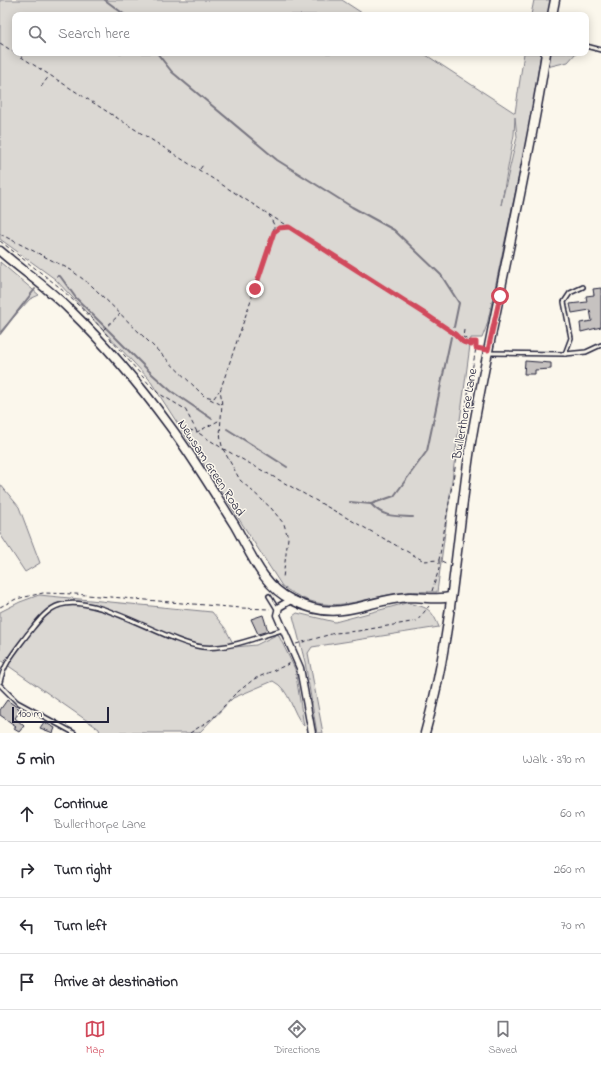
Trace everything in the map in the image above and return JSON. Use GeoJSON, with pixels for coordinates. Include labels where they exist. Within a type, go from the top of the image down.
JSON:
{"type":"FeatureCollection","features":[{"type":"Feature","properties":{"kind":"street"},"geometry":{"type":"LineString","coordinates":[[553,12],[555,0]]}},
{"type":"Feature","properties":{"kind":"street","name":"Bullerthorpe Lane"},"geometry":{"type":"LineString","coordinates":[[425,733],[439,678],[471,442],[526,168],[545,56]]}},
{"type":"Feature","properties":{"kind":"street","name":"Newsam Green Road"},"geometry":{"type":"LineString","coordinates":[[0,251],[44,286],[85,326],[124,368],[181,442],[232,522],[261,572],[275,588],[291,600],[308,607],[327,611],[346,611],[410,597],[432,599],[451,597]]}},
{"type":"Feature","properties":{"kind":"street"},"geometry":{"type":"LineString","coordinates":[[291,600],[278,609],[277,615],[282,630],[300,668],[312,733]]}},
{"type":"Feature","properties":{"kind":"lane"},"geometry":{"type":"LineString","coordinates":[[589,47],[601,50]]}},
{"type":"Feature","properties":{"kind":"lane"},"geometry":{"type":"LineString","coordinates":[[565,354],[571,338],[564,302],[570,293],[583,287]]}},
{"type":"Feature","properties":{"kind":"lane"},"geometry":{"type":"LineString","coordinates":[[488,352],[565,354],[586,352],[601,345]]}},
{"type":"Feature","properties":{"kind":"lane"},"geometry":{"type":"LineString","coordinates":[[269,596],[278,609]]}},
{"type":"Feature","properties":{"kind":"lane"},"geometry":{"type":"LineString","coordinates":[[0,682],[3,668],[37,622],[59,605],[68,603],[97,608],[117,614],[172,637],[201,646],[228,645],[282,630]]}},
{"type":"Feature","properties":{"kind":"lane"},"geometry":{"type":"LineString","coordinates":[[0,685],[17,702],[74,733]]}},
{"type":"Feature","properties":{"kind":"path"},"geometry":{"type":"LineString","coordinates":[[0,43],[12,51]]}},
{"type":"Feature","properties":{"kind":"path"},"geometry":{"type":"LineString","coordinates":[[19,56],[427,315],[468,344],[471,345],[471,342]]}},
{"type":"Feature","properties":{"kind":"path"},"geometry":{"type":"LineString","coordinates":[[41,87],[49,76]]}},
{"type":"Feature","properties":{"kind":"path"},"geometry":{"type":"LineString","coordinates":[[200,170],[202,165]]}},
{"type":"Feature","properties":{"kind":"path"},"geometry":{"type":"LineString","coordinates":[[209,398],[214,398],[220,390],[274,232],[274,225],[269,214]]}},
{"type":"Feature","properties":{"kind":"path"},"geometry":{"type":"LineString","coordinates":[[274,232],[279,228],[288,226]]}},
{"type":"Feature","properties":{"kind":"path"},"geometry":{"type":"LineString","coordinates":[[0,234],[71,270],[92,286],[204,396],[222,405]]}},
{"type":"Feature","properties":{"kind":"path"},"geometry":{"type":"LineString","coordinates":[[0,241],[58,286],[103,330],[158,393],[185,409],[197,432]]}},
{"type":"Feature","properties":{"kind":"path"},"geometry":{"type":"LineString","coordinates":[[103,330],[120,314]]}},
{"type":"Feature","properties":{"kind":"path"},"geometry":{"type":"LineString","coordinates":[[290,646],[334,633],[358,631],[417,621],[426,611],[432,599],[433,585],[439,569],[439,560],[476,348],[476,342],[471,342],[463,336],[464,330]]}},
{"type":"Feature","properties":{"kind":"path"},"geometry":{"type":"LineString","coordinates":[[476,348],[488,352]]}},
{"type":"Feature","properties":{"kind":"path"},"geometry":{"type":"LineString","coordinates":[[220,390],[222,405],[219,437],[222,448],[240,480],[271,508],[284,524],[288,538],[283,578]]}},
{"type":"Feature","properties":{"kind":"path"},"geometry":{"type":"LineString","coordinates":[[197,432],[221,420]]}},
{"type":"Feature","properties":{"kind":"path"},"geometry":{"type":"LineString","coordinates":[[181,442],[190,430],[197,432],[222,448],[424,560],[439,560],[454,567]]}},
{"type":"Feature","properties":{"kind":"path"},"geometry":{"type":"LineString","coordinates":[[0,607],[16,599],[43,593],[75,594],[241,608],[278,609]]}},
{"type":"Feature","properties":{"kind":"path"},"geometry":{"type":"LineString","coordinates":[[190,733],[213,718],[234,695],[254,679],[297,661]]}},
{"type":"Feature","properties":{"kind":"shaded area"},"geometry":{"type":"Polygon","coordinates":[[[0,0],[342,0],[360,12],[12,12],[12,56],[428,56],[515,113],[524,56],[541,56],[530,124],[487,325],[482,338],[471,338],[437,592],[406,592],[357,602],[329,604],[314,602],[299,596],[282,586],[149,379],[55,279],[0,239],[0,0]],[[515,117],[514,135],[501,205],[517,137],[515,117]]]}},
{"type":"Feature","properties":{"kind":"shaded area"},"geometry":{"type":"Polygon","coordinates":[[[534,0],[551,0],[549,12],[532,12],[534,0]]]}},
{"type":"Feature","properties":{"kind":"shaded area"},"geometry":{"type":"Polygon","coordinates":[[[549,56],[573,56],[568,62],[547,67],[549,56]]]}},
{"type":"Feature","properties":{"kind":"shaded area"},"geometry":{"type":"Polygon","coordinates":[[[0,262],[39,295],[30,299],[0,332],[0,262]]]}},
{"type":"Feature","properties":{"kind":"shaded area"},"geometry":{"type":"Polygon","coordinates":[[[0,484],[19,507],[40,563],[25,572],[0,534],[0,484]]]}},
{"type":"Feature","properties":{"kind":"shaded area"},"geometry":{"type":"Polygon","coordinates":[[[39,595],[212,612],[225,628],[235,647],[256,645],[278,634],[295,669],[304,726],[284,690],[273,681],[233,698],[199,733],[100,733],[99,729],[0,660],[0,612],[39,595]]]}},
{"type":"Feature","properties":{"kind":"shaded area"},"geometry":{"type":"Polygon","coordinates":[[[406,603],[427,609],[433,615],[439,627],[312,647],[308,653],[323,733],[317,733],[305,662],[293,616],[297,613],[335,622],[406,603]]]}},
{"type":"Feature","properties":{"kind":"building"},"geometry":{"type":"Polygon","coordinates":[[[601,288],[601,327],[581,332],[580,323],[592,321],[590,310],[572,313],[570,304],[587,302],[586,296],[594,295],[593,289],[601,288]]]}},
{"type":"Feature","properties":{"kind":"building"},"geometry":{"type":"Polygon","coordinates":[[[525,361],[551,363],[551,369],[535,370],[535,374],[524,374],[525,361]]]}},
{"type":"Feature","properties":{"kind":"building"},"geometry":{"type":"Polygon","coordinates":[[[263,615],[268,631],[258,634],[251,619],[263,615]]]}},
{"type":"Feature","properties":{"kind":"building"},"geometry":{"type":"Polygon","coordinates":[[[7,700],[21,710],[15,718],[24,726],[19,732],[14,729],[16,726],[0,715],[0,710],[7,700]]]}},
{"type":"Feature","properties":{"kind":"building"},"geometry":{"type":"Polygon","coordinates":[[[44,722],[55,728],[53,733],[40,728],[44,722]]]}},
{"type":"Feature","properties":{"kind":"waterway"},"geometry":{"type":"LineString","coordinates":[[105,0],[121,12]]}},
{"type":"Feature","properties":{"kind":"waterway"},"geometry":{"type":"LineString","coordinates":[[159,56],[172,72],[277,160],[352,207],[394,230],[441,275],[459,303],[454,327]]}},
{"type":"Feature","properties":{"kind":"waterway"},"geometry":{"type":"LineString","coordinates":[[57,276],[60,276],[76,298],[152,374],[171,391],[212,419]]}},
{"type":"Feature","properties":{"kind":"waterway"},"geometry":{"type":"LineString","coordinates":[[0,334],[35,289]]}},
{"type":"Feature","properties":{"kind":"waterway"},"geometry":{"type":"LineString","coordinates":[[350,502],[371,504],[394,496],[427,451],[451,337]]}},
{"type":"Feature","properties":{"kind":"waterway"},"geometry":{"type":"LineString","coordinates":[[227,429],[287,467]]}},
{"type":"Feature","properties":{"kind":"waterway"},"geometry":{"type":"LineString","coordinates":[[371,504],[385,514],[413,517]]}},
{"type":"Feature","properties":{"kind":"route"},"geometry":{"type":"LineString","coordinates":[[255,289],[274,232],[279,228],[288,226],[427,315],[455,334],[463,342],[471,345],[471,342],[476,342],[476,348],[488,350],[500,296]]}}]}
